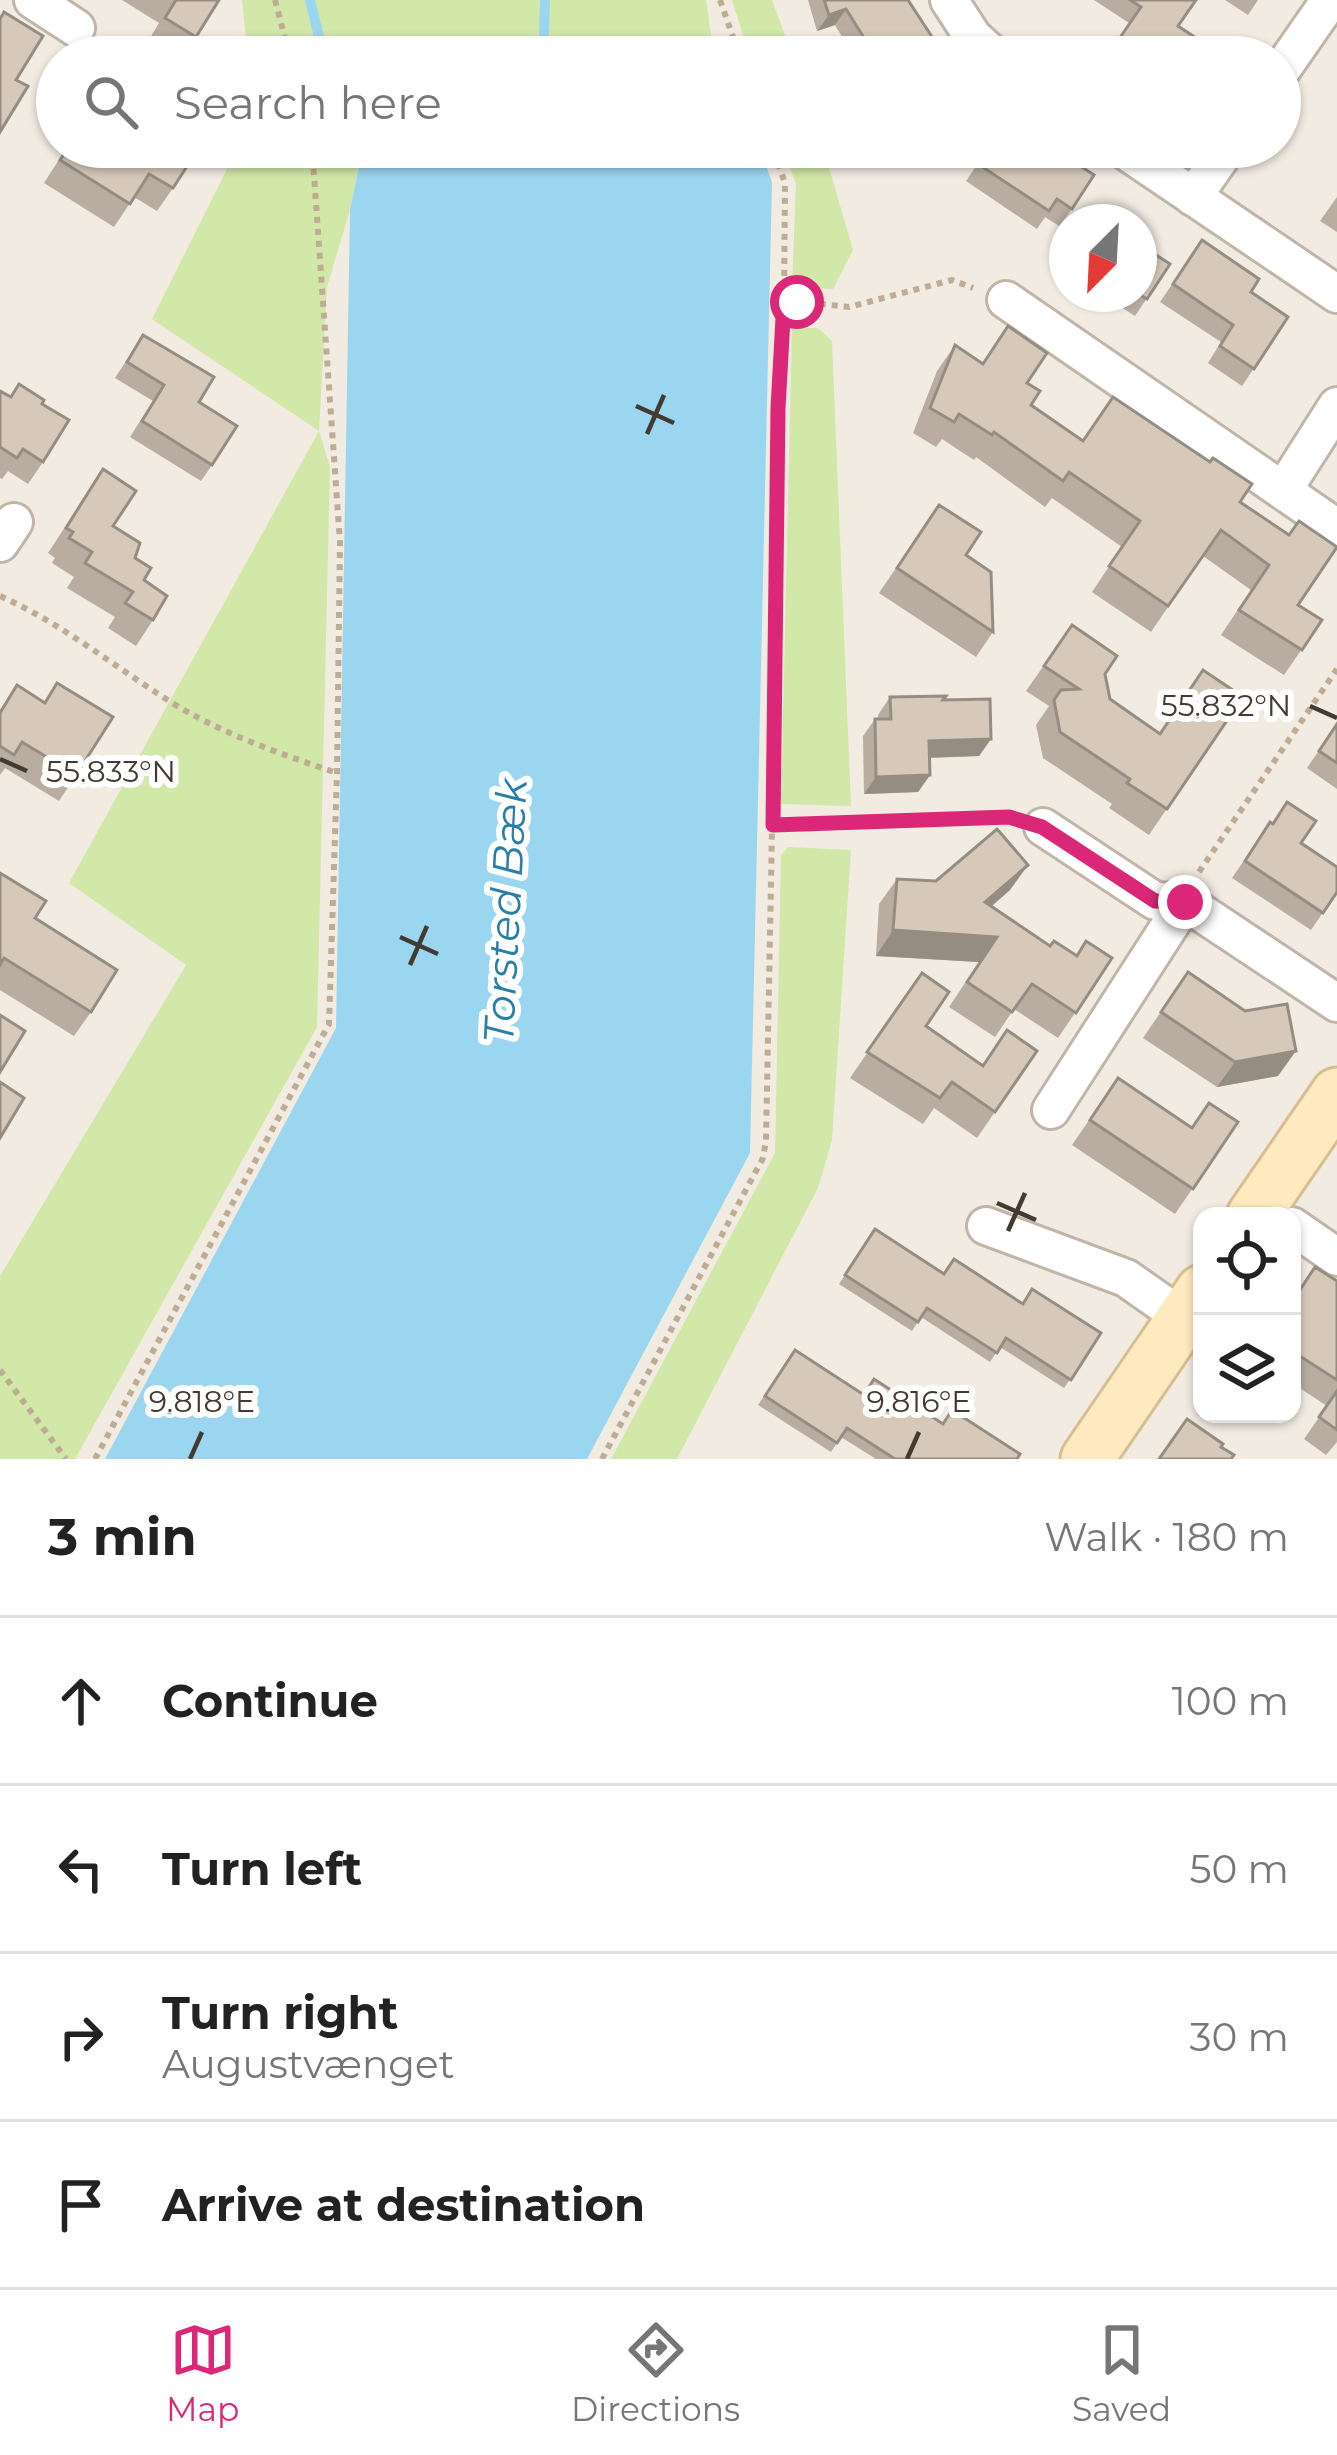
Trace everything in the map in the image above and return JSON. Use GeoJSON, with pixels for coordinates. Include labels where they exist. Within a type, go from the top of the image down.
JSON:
{"type":"FeatureCollection","features":[{"type":"Feature","properties":{"kind":"street"},"geometry":{"type":"LineString","coordinates":[[33,0],[76,28]]}},
{"type":"Feature","properties":{"kind":"street"},"geometry":{"type":"LineString","coordinates":[[949,0],[972,36]]}},
{"type":"Feature","properties":{"kind":"street"},"geometry":{"type":"LineString","coordinates":[[1301,42],[1330,0]]}},
{"type":"Feature","properties":{"kind":"street"},"geometry":{"type":"LineString","coordinates":[[1151,168],[1337,294]]}},
{"type":"Feature","properties":{"kind":"street"},"geometry":{"type":"LineString","coordinates":[[1193,197],[1213,168]]}},
{"type":"Feature","properties":{"kind":"street"},"geometry":{"type":"LineString","coordinates":[[1006,300],[1337,528]]}},
{"type":"Feature","properties":{"kind":"street"},"geometry":{"type":"LineString","coordinates":[[1284,489],[1337,406]]}},
{"type":"Feature","properties":{"kind":"street"},"geometry":{"type":"LineString","coordinates":[[1042,827],[1155,901],[1185,902],[1337,1004]]}},
{"type":"Feature","properties":{"kind":"street"},"geometry":{"type":"LineString","coordinates":[[1051,1110],[1185,902]]}},
{"type":"Feature","properties":{"kind":"street"},"geometry":{"type":"LineString","coordinates":[[1276,1207],[1337,1094]]}},
{"type":"Feature","properties":{"kind":"street"},"geometry":{"type":"LineString","coordinates":[[986,1226],[1193,1304],[1087,1459]]}},
{"type":"Feature","properties":{"kind":"street"},"geometry":{"type":"LineString","coordinates":[[1301,1234],[1337,1256]]}},
{"type":"Feature","properties":{"kind":"path"},"geometry":{"type":"LineString","coordinates":[[275,0],[284,36]]}},
{"type":"Feature","properties":{"kind":"path"},"geometry":{"type":"LineString","coordinates":[[720,0],[733,36]]}},
{"type":"Feature","properties":{"kind":"path"},"geometry":{"type":"LineString","coordinates":[[94,1459],[329,1024],[340,542],[313,168]]}},
{"type":"Feature","properties":{"kind":"path"},"geometry":{"type":"LineString","coordinates":[[602,1459],[763,1158],[766,1140],[778,408],[784,300],[785,184],[779,168]]}},
{"type":"Feature","properties":{"kind":"path"},"geometry":{"type":"LineString","coordinates":[[784,300],[849,308],[952,280],[1006,300]]}},
{"type":"Feature","properties":{"kind":"path"},"geometry":{"type":"LineString","coordinates":[[0,596],[36,612],[177,706],[257,746],[337,773]]}},
{"type":"Feature","properties":{"kind":"path"},"geometry":{"type":"LineString","coordinates":[[1185,902],[1195,878],[1337,669]]}},
{"type":"Feature","properties":{"kind":"path"},"geometry":{"type":"LineString","coordinates":[[773,825],[1009,817],[1042,827]]}},
{"type":"Feature","properties":{"kind":"path"},"geometry":{"type":"LineString","coordinates":[[0,1370],[66,1459]]}},
{"type":"Feature","properties":{"kind":"green space"},"geometry":{"type":"Polygon","coordinates":[[[242,0],[706,0],[711,36],[246,36],[242,0]]]}},
{"type":"Feature","properties":{"kind":"green space"},"geometry":{"type":"Polygon","coordinates":[[[732,0],[772,0],[785,36],[743,36],[732,0]]]}},
{"type":"Feature","properties":{"kind":"green space"},"geometry":{"type":"Polygon","coordinates":[[[228,168],[359,168],[327,287],[319,431],[152,319],[228,168]]]}},
{"type":"Feature","properties":{"kind":"green space"},"geometry":{"type":"Polygon","coordinates":[[[790,168],[829,168],[853,250],[833,289],[792,287],[796,184],[790,168]]]}},
{"type":"Feature","properties":{"kind":"green space"},"geometry":{"type":"Polygon","coordinates":[[[792,328],[818,328],[832,341],[851,806],[781,804],[792,328]]]}},
{"type":"Feature","properties":{"kind":"green space"},"geometry":{"type":"Polygon","coordinates":[[[319,431],[330,467],[317,1027],[75,1459],[0,1459],[0,1276],[186,965],[69,883],[319,431]]]}},
{"type":"Feature","properties":{"kind":"green space"},"geometry":{"type":"Polygon","coordinates":[[[788,847],[851,850],[832,1140],[818,1188],[677,1459],[611,1459],[775,1153],[781,855],[788,847]]]}},
{"type":"Feature","properties":{"kind":"water"},"geometry":{"type":"Polygon","coordinates":[[[359,168],[767,168],[772,182],[750,1153],[587,1459],[105,1459],[336,1028],[350,210],[359,168]]]}},
{"type":"Feature","properties":{"kind":"building"},"geometry":{"type":"Polygon","coordinates":[[[176,0],[219,0],[197,36],[165,18],[176,0]]]}},
{"type":"Feature","properties":{"kind":"building"},"geometry":{"type":"Polygon","coordinates":[[[824,0],[908,0],[931,36],[863,36],[846,9],[829,15],[824,0]]]}},
{"type":"Feature","properties":{"kind":"building"},"geometry":{"type":"Polygon","coordinates":[[[1130,0],[1196,0],[1178,26],[1193,36],[1121,36],[1141,7],[1130,0]]]}},
{"type":"Feature","properties":{"kind":"building"},"geometry":{"type":"Polygon","coordinates":[[[4,12],[43,36],[36,36],[36,47],[16,80],[28,86],[0,132],[0,19],[4,12]]]}},
{"type":"Feature","properties":{"kind":"building"},"geometry":{"type":"Polygon","coordinates":[[[73,168],[186,168],[173,188],[149,174],[130,204],[73,168]]]}},
{"type":"Feature","properties":{"kind":"building"},"geometry":{"type":"Polygon","coordinates":[[[984,168],[1083,168],[1094,175],[1075,204],[1057,199],[1049,204],[1049,211],[984,168]]]}},
{"type":"Feature","properties":{"kind":"building"},"geometry":{"type":"Polygon","coordinates":[[[1202,240],[1259,279],[1251,292],[1288,317],[1254,369],[1220,346],[1233,325],[1173,284],[1202,240]]]}},
{"type":"Feature","properties":{"kind":"building"},"geometry":{"type":"Polygon","coordinates":[[[1157,256],[1170,264],[1157,284],[1157,256]]]}},
{"type":"Feature","properties":{"kind":"building"},"geometry":{"type":"Polygon","coordinates":[[[1008,326],[1047,353],[1027,383],[1040,391],[1031,405],[1083,441],[1113,397],[1210,462],[1213,458],[1252,484],[1240,502],[1289,535],[1299,521],[1337,547],[1298,605],[1322,620],[1302,650],[1239,610],[1269,565],[1221,530],[1168,606],[1109,566],[1140,521],[1069,472],[1063,481],[994,432],[959,414],[954,422],[930,408],[955,345],[983,364],[1008,326]]]}},
{"type":"Feature","properties":{"kind":"building"},"geometry":{"type":"Polygon","coordinates":[[[143,335],[214,377],[199,402],[237,426],[212,465],[142,421],[164,385],[127,362],[143,335]]]}},
{"type":"Feature","properties":{"kind":"building"},"geometry":{"type":"Polygon","coordinates":[[[19,384],[69,420],[43,462],[23,449],[17,458],[0,447],[0,391],[11,397],[19,384]]]}},
{"type":"Feature","properties":{"kind":"building"},"geometry":{"type":"Polygon","coordinates":[[[103,469],[136,491],[113,526],[140,543],[135,558],[151,568],[144,580],[167,596],[153,620],[125,603],[133,592],[85,563],[92,552],[69,538],[73,532],[66,528],[103,469]]]}},
{"type":"Feature","properties":{"kind":"building"},"geometry":{"type":"Polygon","coordinates":[[[939,505],[981,532],[966,555],[991,572],[993,632],[897,568],[939,505]]]}},
{"type":"Feature","properties":{"kind":"building"},"geometry":{"type":"Polygon","coordinates":[[[1072,625],[1117,656],[1105,674],[1110,699],[1160,734],[1203,670],[1243,697],[1167,809],[1060,732],[1054,700],[1061,690],[1079,689],[1044,666],[1072,625]]]}},
{"type":"Feature","properties":{"kind":"building"},"geometry":{"type":"Polygon","coordinates":[[[57,683],[113,717],[76,775],[22,742],[14,755],[0,746],[0,713],[17,685],[45,703],[57,683]]]}},
{"type":"Feature","properties":{"kind":"building"},"geometry":{"type":"Polygon","coordinates":[[[946,696],[943,700],[990,699],[991,739],[929,741],[930,775],[876,777],[875,719],[891,719],[890,697],[946,696]]]}},
{"type":"Feature","properties":{"kind":"building"},"geometry":{"type":"Polygon","coordinates":[[[1337,724],[1337,763],[1319,751],[1337,724]]]}},
{"type":"Feature","properties":{"kind":"building"},"geometry":{"type":"Polygon","coordinates":[[[1287,802],[1316,821],[1301,843],[1337,867],[1337,892],[1323,913],[1245,861],[1287,802]]]}},
{"type":"Feature","properties":{"kind":"building"},"geometry":{"type":"Polygon","coordinates":[[[997,829],[1028,865],[985,902],[1050,946],[1054,941],[1077,956],[1086,941],[1112,958],[1076,1013],[1032,984],[1012,1012],[967,982],[997,937],[893,930],[897,879],[936,881],[997,829]]]}},
{"type":"Feature","properties":{"kind":"building"},"geometry":{"type":"Polygon","coordinates":[[[0,873],[46,901],[35,918],[117,970],[91,1012],[4,958],[0,965],[0,873]]]}},
{"type":"Feature","properties":{"kind":"building"},"geometry":{"type":"Polygon","coordinates":[[[1188,972],[1245,1011],[1287,1004],[1296,1051],[1235,1062],[1161,1012],[1188,972]]]}},
{"type":"Feature","properties":{"kind":"building"},"geometry":{"type":"Polygon","coordinates":[[[922,973],[949,992],[926,1026],[983,1066],[1007,1030],[1037,1051],[995,1112],[952,1082],[940,1098],[867,1052],[922,973]]]}},
{"type":"Feature","properties":{"kind":"building"},"geometry":{"type":"Polygon","coordinates":[[[0,1015],[25,1031],[0,1072],[0,1015]]]}},
{"type":"Feature","properties":{"kind":"building"},"geometry":{"type":"Polygon","coordinates":[[[1118,1078],[1192,1128],[1209,1103],[1238,1122],[1193,1189],[1090,1120],[1118,1078]]]}},
{"type":"Feature","properties":{"kind":"building"},"geometry":{"type":"Polygon","coordinates":[[[0,1082],[24,1098],[0,1138],[0,1082]]]}},
{"type":"Feature","properties":{"kind":"building"},"geometry":{"type":"Polygon","coordinates":[[[875,1229],[944,1274],[954,1259],[1023,1304],[1032,1289],[1101,1333],[1071,1380],[1006,1338],[997,1353],[927,1308],[918,1322],[845,1275],[875,1229]]]}},
{"type":"Feature","properties":{"kind":"building"},"geometry":{"type":"Polygon","coordinates":[[[1315,1267],[1337,1281],[1337,1380],[1301,1357],[1301,1288],[1315,1267]]]}},
{"type":"Feature","properties":{"kind":"building"},"geometry":{"type":"Polygon","coordinates":[[[795,1350],[864,1395],[874,1379],[943,1424],[952,1410],[1020,1454],[1017,1459],[895,1459],[847,1428],[837,1443],[765,1396],[795,1350]]]}},
{"type":"Feature","properties":{"kind":"building"},"geometry":{"type":"Polygon","coordinates":[[[1337,1391],[1337,1430],[1319,1417],[1337,1391]]]}},
{"type":"Feature","properties":{"kind":"building"},"geometry":{"type":"Polygon","coordinates":[[[1187,1419],[1223,1444],[1234,1455],[1231,1459],[1159,1459],[1187,1419]]]}},
{"type":"Feature","properties":{"kind":"waterway"},"geometry":{"type":"LineString","coordinates":[[310,0],[319,36]]}},
{"type":"Feature","properties":{"kind":"waterway","name":"Torsted Bæk"},"geometry":{"type":"LineString","coordinates":[[544,33],[545,0]]}},
{"type":"Feature","properties":{"kind":"route"},"geometry":{"type":"LineString","coordinates":[[797,302],[784,300],[778,408],[773,825],[1009,817],[1042,827],[1155,901],[1185,902]]}}]}
